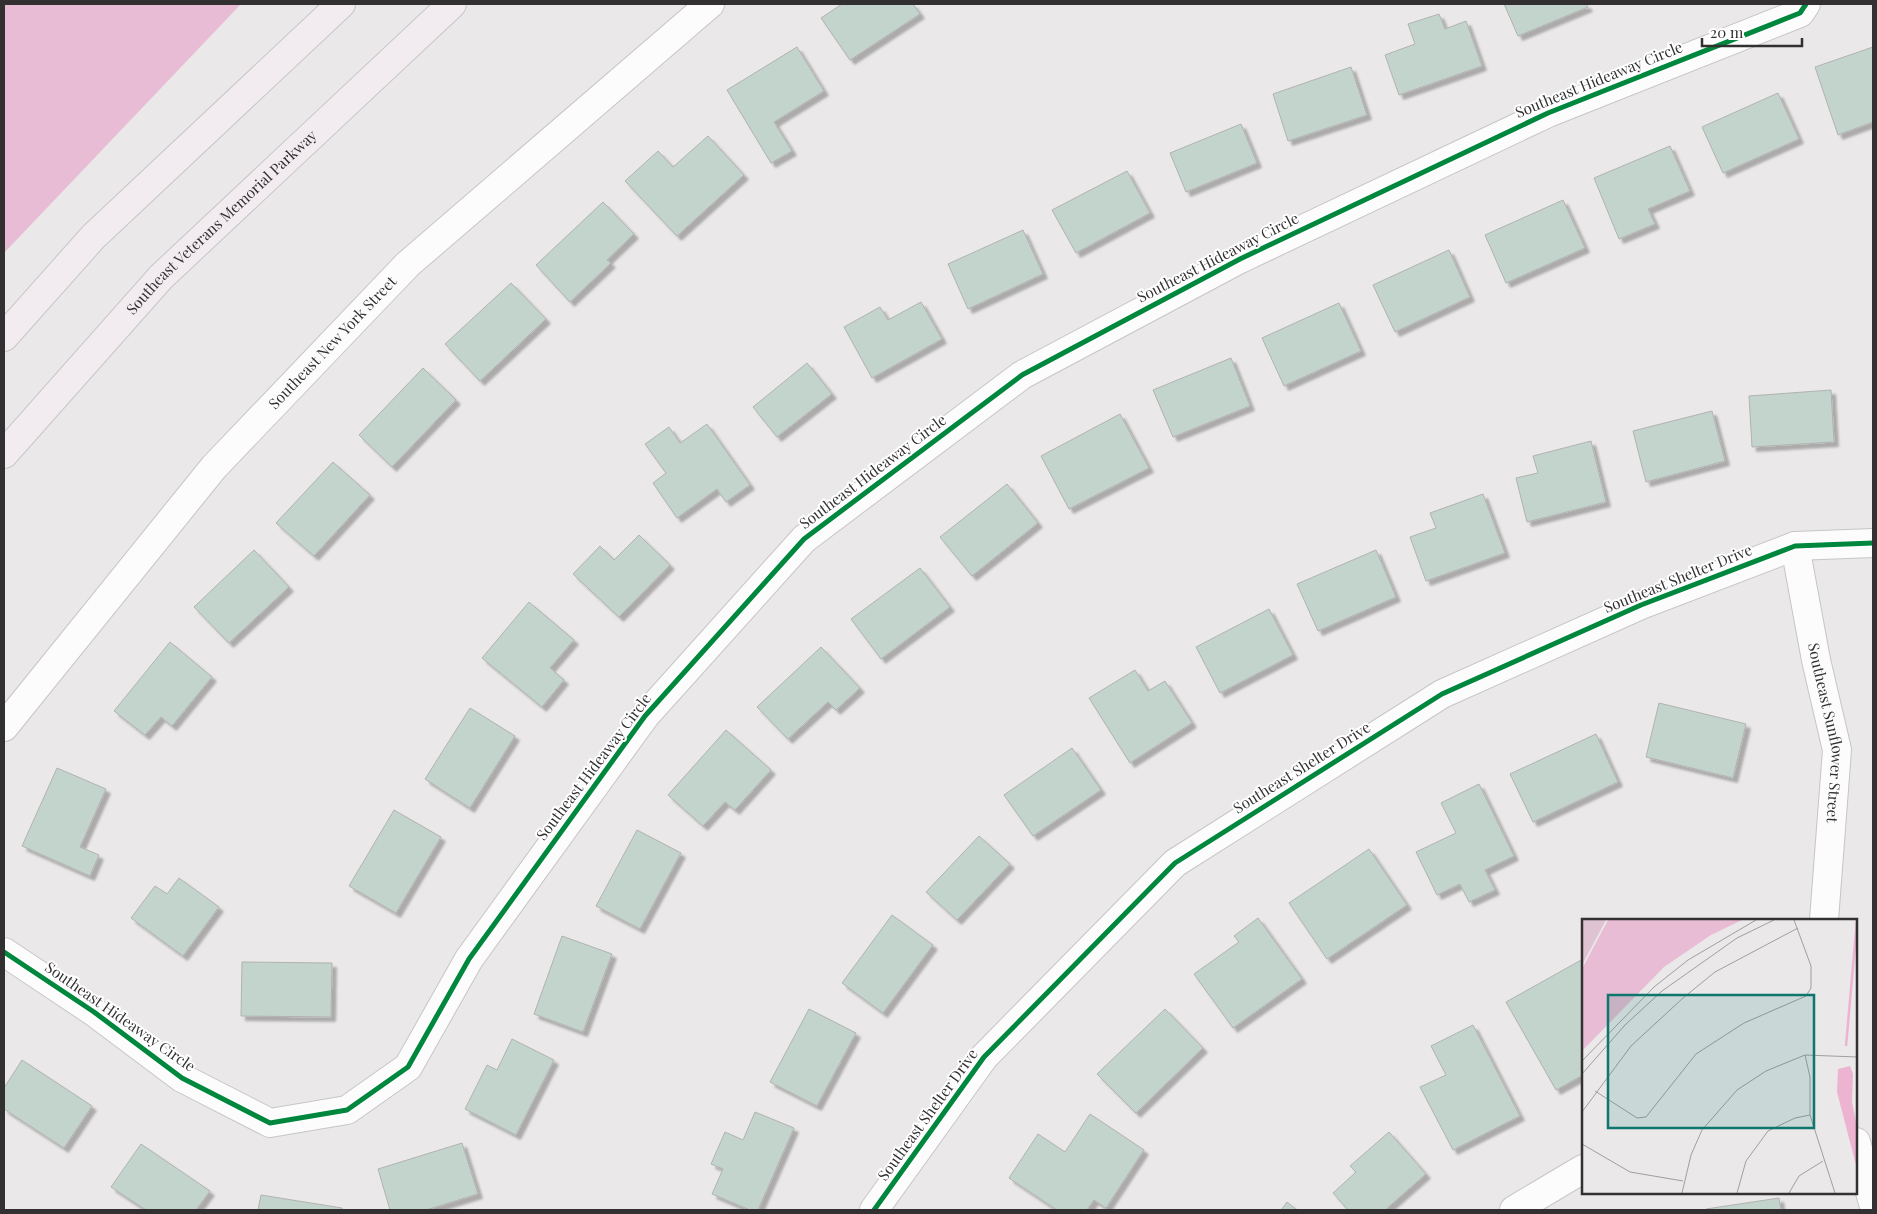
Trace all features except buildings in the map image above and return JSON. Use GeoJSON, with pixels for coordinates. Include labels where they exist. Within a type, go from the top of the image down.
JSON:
{"type":"FeatureCollection","features":[{"type":"Feature","properties":{"kind":"main road"},"geometry":{"type":"LineString","coordinates":[[4,337],[93,237],[342,4]]}},
{"type":"Feature","properties":{"kind":"main road","name":"Southeast Veterans Memorial Parkway"},"geometry":{"type":"LineString","coordinates":[[4,454],[161,277],[452,4]]}},
{"type":"Feature","properties":{"kind":"street","name":"Southeast New York Street"},"geometry":{"type":"LineString","coordinates":[[4,727],[214,467],[408,264],[682,26],[710,4]]}},
{"type":"Feature","properties":{"kind":"street","name":"Southeast Hideaway Circle"},"geometry":{"type":"LineString","coordinates":[[4,952],[94,1012],[182,1078],[270,1123],[347,1110],[408,1067],[469,959],[645,716],[812,533],[1022,375],[1213,273],[1548,113],[1800,13],[1806,4]]}},
{"type":"Feature","properties":{"kind":"street","name":"Southeast Shelter Drive"},"geometry":{"type":"LineString","coordinates":[[874,1210],[984,1057],[1175,863],[1442,694],[1641,605],[1795,546],[1873,543]]}},
{"type":"Feature","properties":{"kind":"street","name":"Southeast Sunflower Street"},"geometry":{"type":"LineString","coordinates":[[1795,546],[1816,660],[1837,750],[1824,919]]}},
{"type":"Feature","properties":{"kind":"street"},"geometry":{"type":"LineString","coordinates":[[1857,1146],[1873,1203]]}},
{"type":"Feature","properties":{"kind":"street"},"geometry":{"type":"LineString","coordinates":[[1514,1210],[1582,1170]]}},
{"type":"Feature","properties":{"kind":"shaded area"},"geometry":{"type":"Polygon","coordinates":[[[4,4],[241,4],[4,253],[4,4]]]}},
{"type":"Feature","properties":{"kind":"cycle path"},"geometry":{"type":"LineString","coordinates":[[4,952],[94,1012],[182,1078],[270,1123],[347,1110],[408,1067],[469,959],[645,716],[804,539],[1022,375],[1240,259],[1548,113],[1800,13],[1806,4]]}},
{"type":"Feature","properties":{"kind":"cycle path"},"geometry":{"type":"LineString","coordinates":[[874,1210],[984,1057],[1175,863],[1442,694],[1641,605],[1795,546],[1873,543]]}}]}
